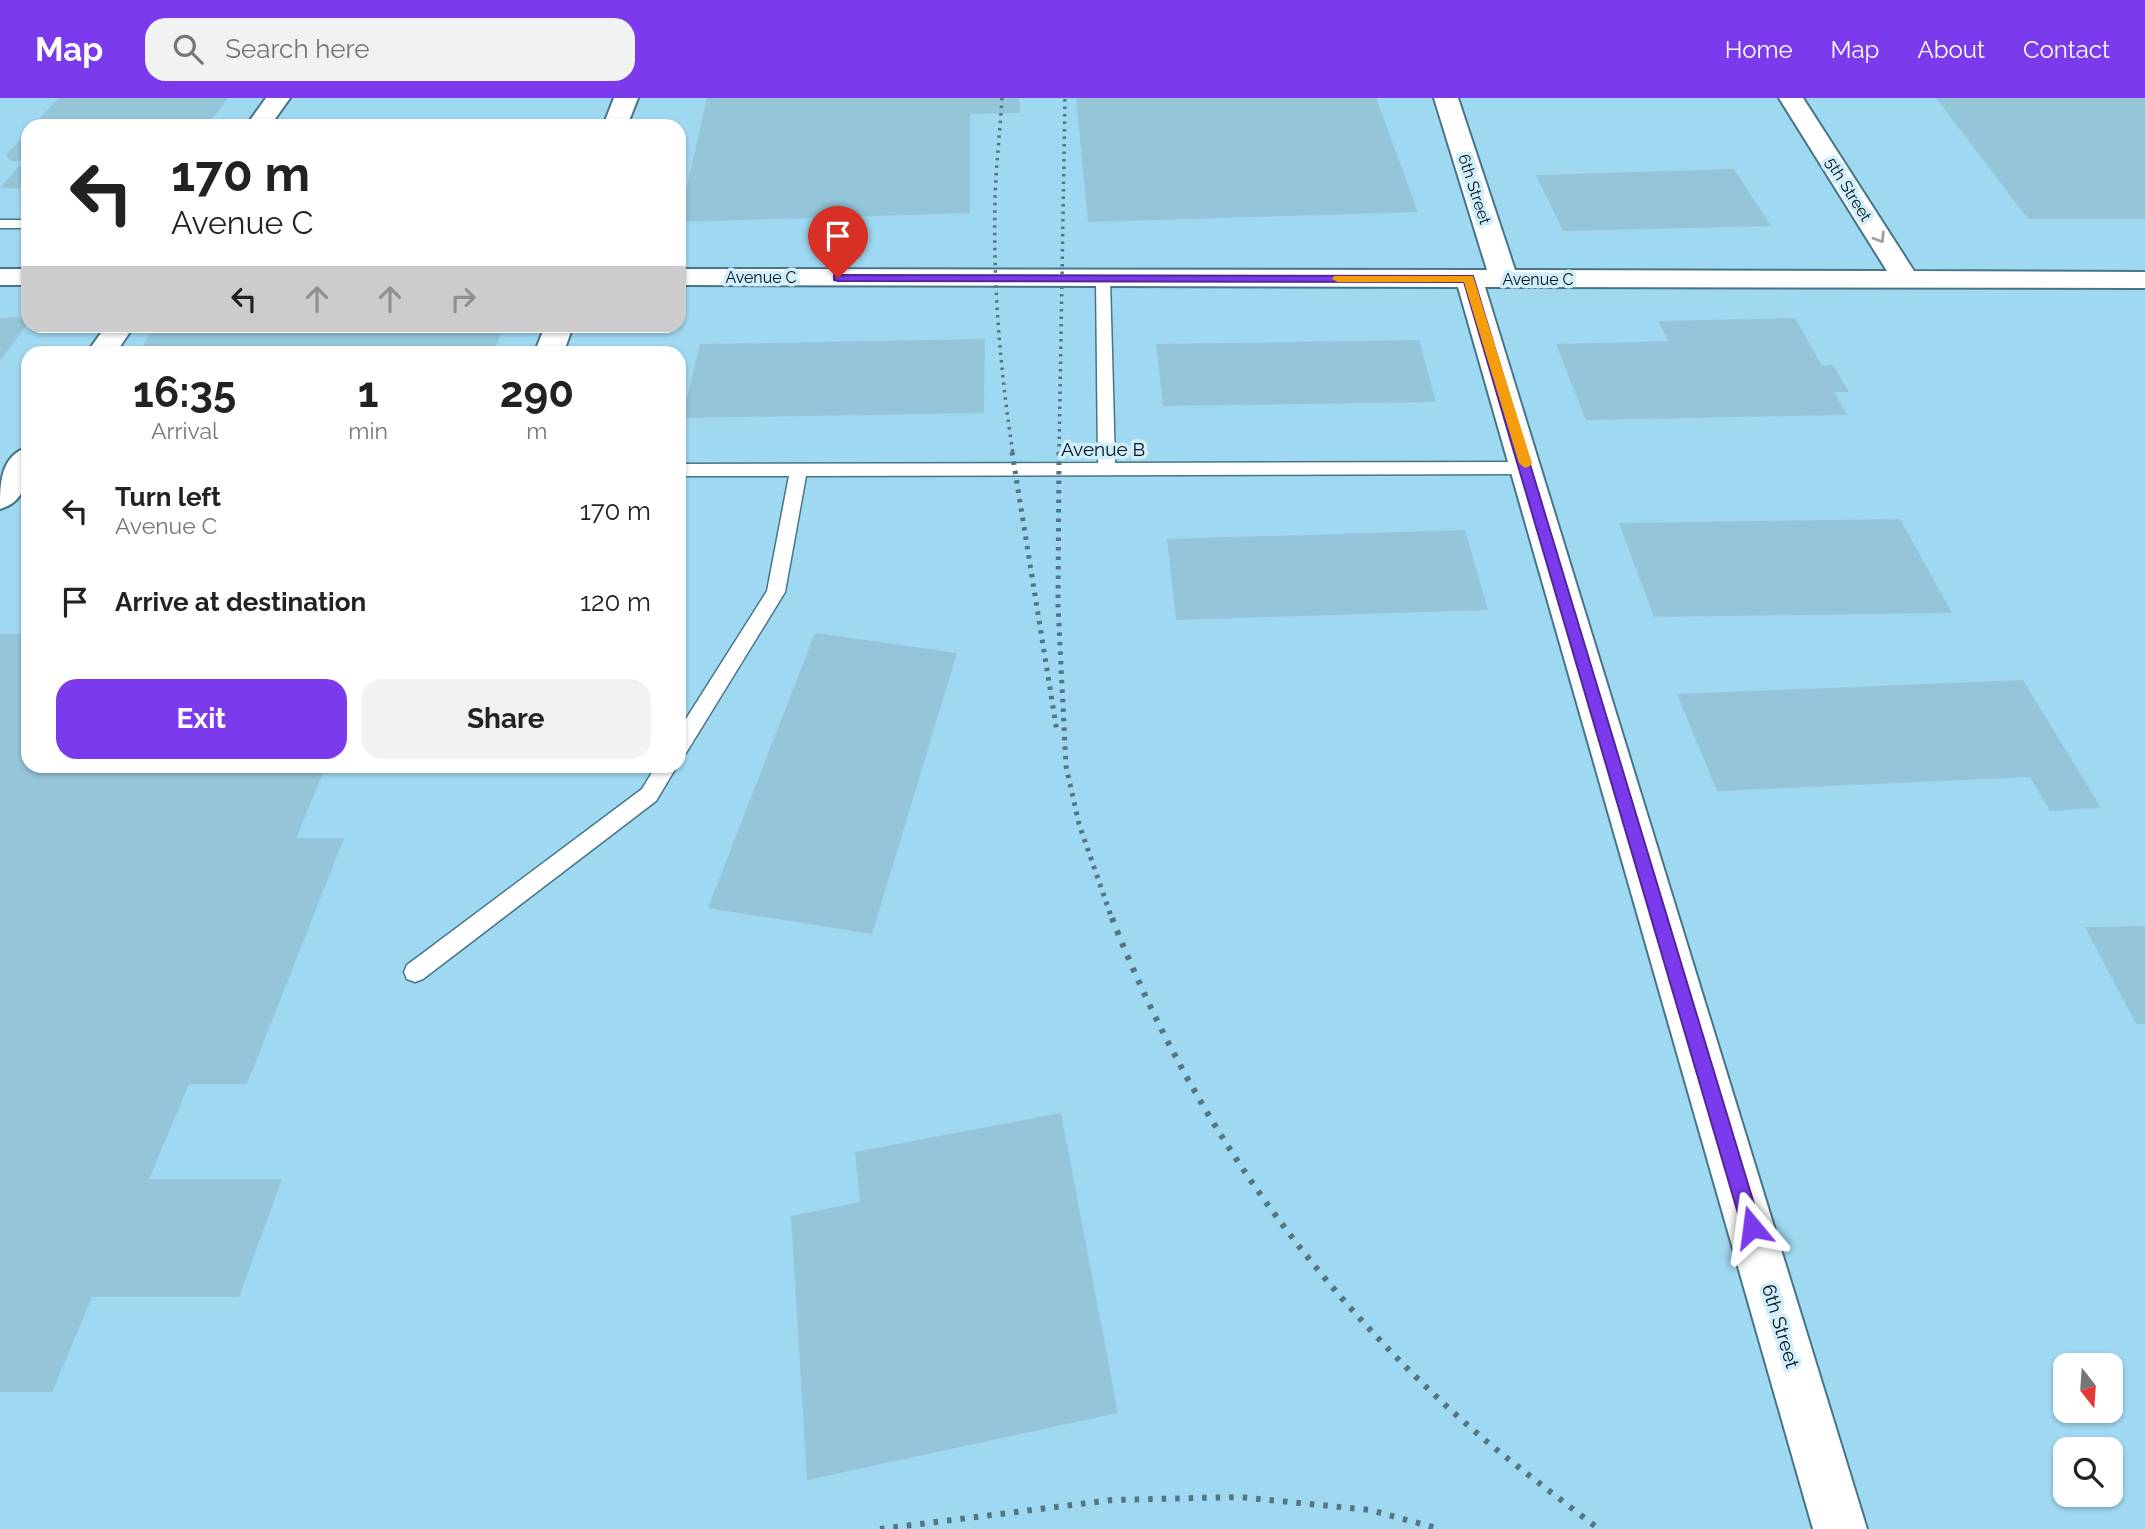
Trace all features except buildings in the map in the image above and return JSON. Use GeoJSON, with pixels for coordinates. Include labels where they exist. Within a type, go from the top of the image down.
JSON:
{"type":"FeatureCollection","features":[{"type":"Feature","properties":{"kind":"street"},"geometry":{"type":"LineString","coordinates":[[263,119],[278,98]]}},
{"type":"Feature","properties":{"kind":"street"},"geometry":{"type":"LineString","coordinates":[[618,119],[626,98]]}},
{"type":"Feature","properties":{"kind":"street","name":"6th Street"},"geometry":{"type":"LineString","coordinates":[[1446,98],[1527,468],[1840,1529]]}},
{"type":"Feature","properties":{"kind":"street","name":"5th Street"},"geometry":{"type":"LineString","coordinates":[[1791,98],[1906,280]]}},
{"type":"Feature","properties":{"kind":"street"},"geometry":{"type":"LineString","coordinates":[[0,277],[21,277]]}},
{"type":"Feature","properties":{"kind":"street","name":"Avenue C"},"geometry":{"type":"LineString","coordinates":[[686,277],[2145,280]]}},
{"type":"Feature","properties":{"kind":"street"},"geometry":{"type":"LineString","coordinates":[[0,498],[21,467]]}},
{"type":"Feature","properties":{"kind":"lane"},"geometry":{"type":"LineString","coordinates":[[0,224],[21,224]]}},
{"type":"Feature","properties":{"kind":"lane"},"geometry":{"type":"LineString","coordinates":[[1103,279],[1107,470]]}},
{"type":"Feature","properties":{"kind":"lane","name":"Avenue B"},"geometry":{"type":"LineString","coordinates":[[686,470],[1527,468]]}},
{"type":"Feature","properties":{"kind":"lane"},"geometry":{"type":"LineString","coordinates":[[686,736],[776,592],[798,471]]}},
{"type":"Feature","properties":{"kind":"lane"},"geometry":{"type":"LineString","coordinates":[[415,972],[649,794],[662,773]]}},
{"type":"Feature","properties":{"kind":"shaded area"},"geometry":{"type":"Polygon","coordinates":[[[0,98],[2145,98],[2145,1529],[0,1529],[0,98]]]}},
{"type":"Feature","properties":{"kind":"railway"},"geometry":{"type":"LineString","coordinates":[[1002,98],[996,186],[995,263],[1004,390],[1013,454]]}},
{"type":"Feature","properties":{"kind":"railway"},"geometry":{"type":"LineString","coordinates":[[1059,454],[1065,98]]}},
{"type":"Feature","properties":{"kind":"railway"},"geometry":{"type":"LineString","coordinates":[[1012,452],[1057,732]]}},
{"type":"Feature","properties":{"kind":"railway"},"geometry":{"type":"LineString","coordinates":[[1059,452],[1058,605],[1066,766],[1079,824],[1112,919]]}},
{"type":"Feature","properties":{"kind":"railway"},"geometry":{"type":"LineString","coordinates":[[1112,918],[1142,989],[1213,1122],[1254,1185],[1299,1246],[1347,1304],[1399,1360],[1454,1413],[1599,1529]]}},
{"type":"Feature","properties":{"kind":"railway"},"geometry":{"type":"LineString","coordinates":[[880,1529],[1112,1500],[1239,1497],[1370,1510],[1440,1529]]}},
{"type":"Feature","properties":{"kind":"slow traffic"},"geometry":{"type":"LineString","coordinates":[[1338,279],[1469,279],[1525,463]]}},
{"type":"Feature","properties":{"kind":"route"},"geometry":{"type":"LineString","coordinates":[[838,278],[1469,279],[1752,1227]]}}]}
